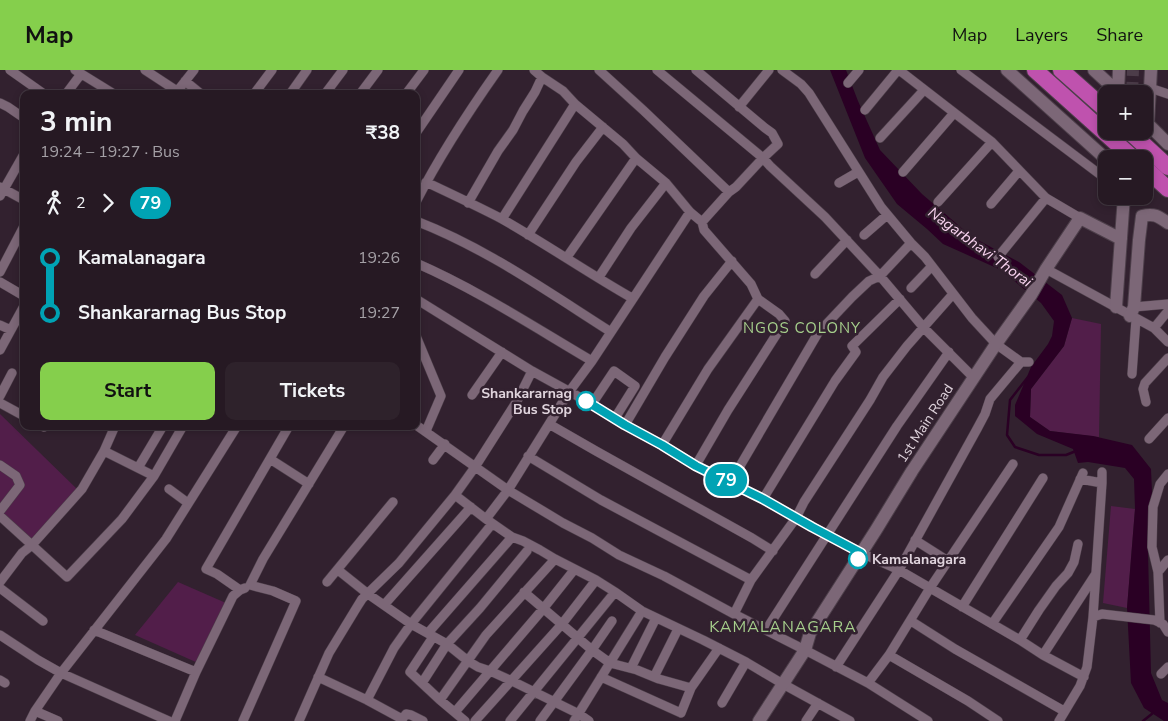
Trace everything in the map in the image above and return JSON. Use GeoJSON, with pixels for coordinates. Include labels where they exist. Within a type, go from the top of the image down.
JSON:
{"type":"FeatureCollection","features":[{"type":"Feature","properties":{"kind":"highway"},"geometry":{"type":"LineString","coordinates":[[1035,70],[1124,150]]}},
{"type":"Feature","properties":{"kind":"highway"},"geometry":{"type":"LineString","coordinates":[[1061,70],[1098,103]]}},
{"type":"Feature","properties":{"kind":"highway"},"geometry":{"type":"LineString","coordinates":[[1139,140],[1168,167]]}},
{"type":"Feature","properties":{"kind":"highway"},"geometry":{"type":"LineString","coordinates":[[1153,175],[1168,189]]}},
{"type":"Feature","properties":{"kind":"street"},"geometry":{"type":"LineString","coordinates":[[10,70],[38,90]]}},
{"type":"Feature","properties":{"kind":"street"},"geometry":{"type":"LineString","coordinates":[[145,70],[173,90]]}},
{"type":"Feature","properties":{"kind":"street"},"geometry":{"type":"LineString","coordinates":[[178,90],[194,70]]}},
{"type":"Feature","properties":{"kind":"street"},"geometry":{"type":"LineString","coordinates":[[257,90],[272,70]]}},
{"type":"Feature","properties":{"kind":"street"},"geometry":{"type":"LineString","coordinates":[[293,90],[307,70]]}},
{"type":"Feature","properties":{"kind":"street"},"geometry":{"type":"LineString","coordinates":[[328,90],[343,70]]}},
{"type":"Feature","properties":{"kind":"street"},"geometry":{"type":"LineString","coordinates":[[363,90],[378,70]]}},
{"type":"Feature","properties":{"kind":"street"},"geometry":{"type":"LineString","coordinates":[[409,90],[424,70]]}},
{"type":"Feature","properties":{"kind":"street"},"geometry":{"type":"LineString","coordinates":[[420,127],[459,70]]}},
{"type":"Feature","properties":{"kind":"street"},"geometry":{"type":"LineString","coordinates":[[420,194],[480,95],[498,70]]}},
{"type":"Feature","properties":{"kind":"street"},"geometry":{"type":"LineString","coordinates":[[534,70],[563,91],[666,183],[690,212],[702,222],[704,230],[752,284],[758,299],[786,320],[728,410],[696,466]]}},
{"type":"Feature","properties":{"kind":"street"},"geometry":{"type":"LineString","coordinates":[[599,70],[729,192]]}},
{"type":"Feature","properties":{"kind":"street"},"geometry":{"type":"LineString","coordinates":[[657,70],[763,158],[825,218],[880,276],[924,328],[973,377]]}},
{"type":"Feature","properties":{"kind":"street"},"geometry":{"type":"LineString","coordinates":[[696,70],[772,133],[778,144],[729,192],[702,222]]}},
{"type":"Feature","properties":{"kind":"street"},"geometry":{"type":"LineString","coordinates":[[739,107],[769,70]]}},
{"type":"Feature","properties":{"kind":"street"},"geometry":{"type":"LineString","coordinates":[[782,70],[801,84],[809,93],[881,208],[925,257],[972,318],[996,344],[1025,362],[990,399],[981,422],[898,570],[836,667]]}},
{"type":"Feature","properties":{"kind":"street"},"geometry":{"type":"LineString","coordinates":[[848,84],[859,70]]}},
{"type":"Feature","properties":{"kind":"street"},"geometry":{"type":"LineString","coordinates":[[865,110],[899,70],[992,142],[1046,198],[1121,239]]}},
{"type":"Feature","properties":{"kind":"street"},"geometry":{"type":"LineString","coordinates":[[961,70],[1098,173]]}},
{"type":"Feature","properties":{"kind":"street"},"geometry":{"type":"LineString","coordinates":[[1007,70],[1098,152]]}},
{"type":"Feature","properties":{"kind":"street"},"geometry":{"type":"LineString","coordinates":[[1094,70],[1110,85]]}},
{"type":"Feature","properties":{"kind":"street"},"geometry":{"type":"LineString","coordinates":[[1119,70],[1119,85]]}},
{"type":"Feature","properties":{"kind":"street"},"geometry":{"type":"LineString","coordinates":[[1150,85],[1151,70]]}},
{"type":"Feature","properties":{"kind":"street"},"geometry":{"type":"LineString","coordinates":[[68,90],[78,72],[107,90]]}},
{"type":"Feature","properties":{"kind":"street"},"geometry":{"type":"LineString","coordinates":[[468,203],[498,151],[536,92],[542,77]]}},
{"type":"Feature","properties":{"kind":"street"},"geometry":{"type":"LineString","coordinates":[[185,81],[196,90]]}},
{"type":"Feature","properties":{"kind":"street"},"geometry":{"type":"LineString","coordinates":[[1153,89],[1168,94]]}},
{"type":"Feature","properties":{"kind":"street"},"geometry":{"type":"LineString","coordinates":[[880,138],[924,90]]}},
{"type":"Feature","properties":{"kind":"street"},"geometry":{"type":"LineString","coordinates":[[0,103],[20,115]]}},
{"type":"Feature","properties":{"kind":"street"},"geometry":{"type":"LineString","coordinates":[[502,220],[576,104]]}},
{"type":"Feature","properties":{"kind":"street"},"geometry":{"type":"LineString","coordinates":[[902,172],[954,113]]}},
{"type":"Feature","properties":{"kind":"street"},"geometry":{"type":"LineString","coordinates":[[528,235],[576,162],[604,127]]}},
{"type":"Feature","properties":{"kind":"street"},"geometry":{"type":"LineString","coordinates":[[1153,129],[1168,144]]}},
{"type":"Feature","properties":{"kind":"street"},"geometry":{"type":"LineString","coordinates":[[938,202],[992,142]]}},
{"type":"Feature","properties":{"kind":"street"},"geometry":{"type":"LineString","coordinates":[[567,258],[636,158]]}},
{"type":"Feature","properties":{"kind":"street"},"geometry":{"type":"LineString","coordinates":[[20,160],[1,191],[20,198]]}},
{"type":"Feature","properties":{"kind":"street"},"geometry":{"type":"LineString","coordinates":[[991,204],[1019,171]]}},
{"type":"Feature","properties":{"kind":"street"},"geometry":{"type":"LineString","coordinates":[[839,183],[858,172]]}},
{"type":"Feature","properties":{"kind":"street"},"geometry":{"type":"LineString","coordinates":[[426,182],[502,220],[632,298]]}},
{"type":"Feature","properties":{"kind":"street"},"geometry":{"type":"LineString","coordinates":[[599,277],[631,228],[666,183]]}},
{"type":"Feature","properties":{"kind":"street"},"geometry":{"type":"LineString","coordinates":[[998,257],[1046,198]]}},
{"type":"Feature","properties":{"kind":"street"},"geometry":{"type":"LineString","coordinates":[[1116,307],[1123,205]]}},
{"type":"Feature","properties":{"kind":"street"},"geometry":{"type":"LineString","coordinates":[[367,700],[394,648],[489,522],[569,392],[592,361],[690,212]]}},
{"type":"Feature","properties":{"kind":"street"},"geometry":{"type":"LineString","coordinates":[[864,234],[887,214]]}},
{"type":"Feature","properties":{"kind":"street"},"geometry":{"type":"LineString","coordinates":[[1132,374],[1133,314],[1142,216],[1156,215],[1168,223]]}},
{"type":"Feature","properties":{"kind":"street","name":"1st Main Road"},"geometry":{"type":"LineString","coordinates":[[759,721],[805,650],[810,633],[912,471],[1080,218]]}},
{"type":"Feature","properties":{"kind":"street"},"geometry":{"type":"LineString","coordinates":[[420,223],[458,239],[509,268],[611,332]]}},
{"type":"Feature","properties":{"kind":"street"},"geometry":{"type":"LineString","coordinates":[[0,272],[20,234]]}},
{"type":"Feature","properties":{"kind":"street"},"geometry":{"type":"LineString","coordinates":[[815,274],[846,240]]}},
{"type":"Feature","properties":{"kind":"street"},"geometry":{"type":"LineString","coordinates":[[730,483],[818,333],[852,297],[869,281],[880,276],[911,243]]}},
{"type":"Feature","properties":{"kind":"street"},"geometry":{"type":"LineString","coordinates":[[625,425],[704,296],[732,261]]}},
{"type":"Feature","properties":{"kind":"street"},"geometry":{"type":"LineString","coordinates":[[420,265],[444,275],[496,304],[592,361]]}},
{"type":"Feature","properties":{"kind":"street"},"geometry":{"type":"LineString","coordinates":[[911,288],[932,266]]}},
{"type":"Feature","properties":{"kind":"street"},"geometry":{"type":"LineString","coordinates":[[1046,269],[1116,307],[1133,314],[1154,328],[1168,342]]}},
{"type":"Feature","properties":{"kind":"street"},"geometry":{"type":"LineString","coordinates":[[0,282],[20,294]]}},
{"type":"Feature","properties":{"kind":"street"},"geometry":{"type":"LineString","coordinates":[[734,614],[751,580],[796,518],[809,494],[883,377],[953,294]]}},
{"type":"Feature","properties":{"kind":"street"},"geometry":{"type":"LineString","coordinates":[[662,445],[708,369],[758,299]]}},
{"type":"Feature","properties":{"kind":"street"},"geometry":{"type":"LineString","coordinates":[[763,499],[835,380],[856,352],[852,346],[900,299]]}},
{"type":"Feature","properties":{"kind":"street"},"geometry":{"type":"LineString","coordinates":[[420,301],[532,371],[592,404],[696,466],[763,499],[861,553],[898,570],[1084,677]]}},
{"type":"Feature","properties":{"kind":"street"},"geometry":{"type":"LineString","coordinates":[[1133,314],[1168,304]]}},
{"type":"Feature","properties":{"kind":"street"},"geometry":{"type":"LineString","coordinates":[[1154,328],[1168,311]]}},
{"type":"Feature","properties":{"kind":"street"},"geometry":{"type":"LineString","coordinates":[[0,349],[20,315]]}},
{"type":"Feature","properties":{"kind":"street"},"geometry":{"type":"LineString","coordinates":[[0,325],[11,330]]}},
{"type":"Feature","properties":{"kind":"street"},"geometry":{"type":"LineString","coordinates":[[420,346],[441,396],[426,432]]}},
{"type":"Feature","properties":{"kind":"street"},"geometry":{"type":"LineString","coordinates":[[472,395],[502,352]]}},
{"type":"Feature","properties":{"kind":"street"},"geometry":{"type":"LineString","coordinates":[[766,630],[897,426],[949,352]]}},
{"type":"Feature","properties":{"kind":"street"},"geometry":{"type":"LineString","coordinates":[[1146,402],[1143,389],[1145,383],[1168,358]]}},
{"type":"Feature","properties":{"kind":"street"},"geometry":{"type":"LineString","coordinates":[[299,721],[329,653],[357,606],[399,562],[455,495],[475,467],[516,401],[532,371]]}},
{"type":"Feature","properties":{"kind":"street"},"geometry":{"type":"LineString","coordinates":[[592,404],[614,371],[636,386],[615,418]]}},
{"type":"Feature","properties":{"kind":"street"},"geometry":{"type":"LineString","coordinates":[[0,396],[12,373]]}},
{"type":"Feature","properties":{"kind":"street"},"geometry":{"type":"LineString","coordinates":[[0,403],[20,414]]}},
{"type":"Feature","properties":{"kind":"street"},"geometry":{"type":"LineString","coordinates":[[1149,439],[1168,418]]}},
{"type":"Feature","properties":{"kind":"street"},"geometry":{"type":"LineString","coordinates":[[549,424],[773,551]]}},
{"type":"Feature","properties":{"kind":"street"},"geometry":{"type":"LineString","coordinates":[[420,428],[445,444],[508,490],[563,523],[619,555],[664,576],[868,683],[928,721]]}},
{"type":"Feature","properties":{"kind":"street"},"geometry":{"type":"LineString","coordinates":[[0,582],[22,554],[82,489],[114,430]]}},
{"type":"Feature","properties":{"kind":"street"},"geometry":{"type":"LineString","coordinates":[[138,468],[161,430]]}},
{"type":"Feature","properties":{"kind":"street"},"geometry":{"type":"LineString","coordinates":[[0,465],[16,476],[20,486],[1,517],[67,577],[122,519],[154,476],[181,430]]}},
{"type":"Feature","properties":{"kind":"street"},"geometry":{"type":"LineString","coordinates":[[30,721],[61,673],[166,539],[235,430]]}},
{"type":"Feature","properties":{"kind":"street"},"geometry":{"type":"LineString","coordinates":[[240,590],[206,568],[287,430]]}},
{"type":"Feature","properties":{"kind":"street"},"geometry":{"type":"LineString","coordinates":[[250,586],[263,559],[342,430]]}},
{"type":"Feature","properties":{"kind":"street"},"geometry":{"type":"LineString","coordinates":[[433,460],[445,444]]}},
{"type":"Feature","properties":{"kind":"street"},"geometry":{"type":"LineString","coordinates":[[104,451],[154,476]]}},
{"type":"Feature","properties":{"kind":"street"},"geometry":{"type":"LineString","coordinates":[[528,456],[601,500],[751,580]]}},
{"type":"Feature","properties":{"kind":"street"},"geometry":{"type":"LineString","coordinates":[[270,459],[309,484]]}},
{"type":"Feature","properties":{"kind":"street"},"geometry":{"type":"LineString","coordinates":[[868,683],[889,655],[930,588],[1014,464]]}},
{"type":"Feature","properties":{"kind":"street"},"geometry":{"type":"LineString","coordinates":[[1059,721],[1080,686],[1087,667],[1093,617],[1102,472]]}},
{"type":"Feature","properties":{"kind":"street"},"geometry":{"type":"LineString","coordinates":[[1093,617],[1102,614],[1123,616],[1154,620],[1165,624],[1158,572],[1152,547],[1153,507],[1160,484],[1168,474]]}},
{"type":"Feature","properties":{"kind":"street"},"geometry":{"type":"LineString","coordinates":[[992,624],[1059,527],[1082,476],[1102,483]]}},
{"type":"Feature","properties":{"kind":"street"},"geometry":{"type":"LineString","coordinates":[[962,607],[1043,478]]}},
{"type":"Feature","properties":{"kind":"street"},"geometry":{"type":"LineString","coordinates":[[169,489],[188,503]]}},
{"type":"Feature","properties":{"kind":"street"},"geometry":{"type":"LineString","coordinates":[[455,495],[489,522],[512,537],[596,580],[642,611],[746,662],[850,721]]}},
{"type":"Feature","properties":{"kind":"street"},"geometry":{"type":"LineString","coordinates":[[328,582],[393,502]]}},
{"type":"Feature","properties":{"kind":"street"},"geometry":{"type":"LineString","coordinates":[[384,605],[471,507]]}},
{"type":"Feature","properties":{"kind":"street"},"geometry":{"type":"LineString","coordinates":[[465,721],[410,672],[430,635],[512,537]]}},
{"type":"Feature","properties":{"kind":"street"},"geometry":{"type":"LineString","coordinates":[[915,540],[948,562]]}},
{"type":"Feature","properties":{"kind":"street"},"geometry":{"type":"LineString","coordinates":[[1020,640],[1056,586],[1068,573],[1074,562],[1078,544]]}},
{"type":"Feature","properties":{"kind":"street"},"geometry":{"type":"LineString","coordinates":[[422,683],[447,644],[480,608],[527,551]]}},
{"type":"Feature","properties":{"kind":"street"},"geometry":{"type":"LineString","coordinates":[[440,700],[486,635],[555,559]]}},
{"type":"Feature","properties":{"kind":"street"},"geometry":{"type":"LineString","coordinates":[[1158,572],[1168,560]]}},
{"type":"Feature","properties":{"kind":"street"},"geometry":{"type":"LineString","coordinates":[[338,570],[368,594],[411,624],[447,644],[468,661],[478,667],[512,680],[555,702],[576,717],[589,721]]}},
{"type":"Feature","properties":{"kind":"street"},"geometry":{"type":"LineString","coordinates":[[455,712],[574,570]]}},
{"type":"Feature","properties":{"kind":"street"},"geometry":{"type":"LineString","coordinates":[[1043,655],[1096,574]]}},
{"type":"Feature","properties":{"kind":"street"},"geometry":{"type":"LineString","coordinates":[[475,721],[562,624],[596,580]]}},
{"type":"Feature","properties":{"kind":"street"},"geometry":{"type":"LineString","coordinates":[[175,721],[196,672],[233,596],[240,590],[250,586],[273,591],[296,602],[242,721]]}},
{"type":"Feature","properties":{"kind":"street"},"geometry":{"type":"LineString","coordinates":[[0,588],[43,620]]}},
{"type":"Feature","properties":{"kind":"street"},"geometry":{"type":"LineString","coordinates":[[524,592],[610,663],[691,688]]}},
{"type":"Feature","properties":{"kind":"street"},"geometry":{"type":"LineString","coordinates":[[510,721],[615,592]]}},
{"type":"Feature","properties":{"kind":"street"},"geometry":{"type":"LineString","coordinates":[[576,717],[642,611]]}},
{"type":"Feature","properties":{"kind":"street"},"geometry":{"type":"LineString","coordinates":[[631,668],[656,618]]}},
{"type":"Feature","properties":{"kind":"street"},"geometry":{"type":"LineString","coordinates":[[911,620],[955,649],[1064,711]]}},
{"type":"Feature","properties":{"kind":"street"},"geometry":{"type":"LineString","coordinates":[[540,721],[612,621]]}},
{"type":"Feature","properties":{"kind":"street"},"geometry":{"type":"LineString","coordinates":[[654,677],[678,629]]}},
{"type":"Feature","properties":{"kind":"street"},"geometry":{"type":"LineString","coordinates":[[94,630],[196,672]]}},
{"type":"Feature","properties":{"kind":"street"},"geometry":{"type":"LineString","coordinates":[[0,636],[61,673],[169,721]]}},
{"type":"Feature","properties":{"kind":"street"},"geometry":{"type":"LineString","coordinates":[[601,676],[680,713],[691,688],[719,648]]}},
{"type":"Feature","properties":{"kind":"street"},"geometry":{"type":"LineString","coordinates":[[889,655],[968,701],[998,721]]}},
{"type":"Feature","properties":{"kind":"street"},"geometry":{"type":"LineString","coordinates":[[722,703],[746,662]]}},
{"type":"Feature","properties":{"kind":"street"},"geometry":{"type":"LineString","coordinates":[[1160,674],[1168,666]]}},
{"type":"Feature","properties":{"kind":"street"},"geometry":{"type":"LineString","coordinates":[[318,677],[367,700],[401,720],[406,714],[411,714],[423,721]]}},
{"type":"Feature","properties":{"kind":"street"},"geometry":{"type":"LineString","coordinates":[[806,721],[818,703]]}},
{"type":"Feature","properties":{"kind":"street"},"geometry":{"type":"LineString","coordinates":[[35,711],[58,721]]}},
{"type":"Feature","properties":{"kind":"shaded area"},"geometry":{"type":"Polygon","coordinates":[[[1072,318],[1101,324],[1099,437],[1050,431],[1030,417],[1031,389],[1064,346],[1072,318]]]}},
{"type":"Feature","properties":{"kind":"shaded area"},"geometry":{"type":"Polygon","coordinates":[[[0,414],[77,489],[32,539],[0,510],[0,414]]]}},
{"type":"Feature","properties":{"kind":"shaded area"},"geometry":{"type":"Polygon","coordinates":[[[1111,506],[1135,509],[1127,608],[1103,603],[1111,506]]]}},
{"type":"Feature","properties":{"kind":"shaded area"},"geometry":{"type":"Polygon","coordinates":[[[178,582],[226,603],[198,663],[135,635],[178,582]]]}},
{"type":"Feature","properties":{"kind":"water","name":"Nagarbhavi Thorai"},"geometry":{"type":"Polygon","coordinates":[[[830,70],[846,70],[880,150],[922,194],[972,237],[1019,262],[1062,295],[1072,318],[1064,346],[1031,389],[1030,417],[1050,431],[1093,436],[1132,445],[1151,469],[1152,492],[1148,552],[1151,673],[1162,700],[1168,703],[1168,721],[1164,721],[1144,708],[1131,683],[1127,608],[1135,509],[1134,479],[1125,468],[1088,462],[1078,463],[1073,449],[1037,434],[1015,416],[1015,405],[1031,367],[1052,336],[1054,321],[1041,303],[1001,270],[943,244],[897,204],[865,158],[830,70]]]}},
{"type":"Feature","properties":{"kind":"waterway","name":"Nagarbhavi Thorai"},"geometry":{"type":"LineString","coordinates":[[1028,377],[1010,400],[1007,435],[1015,447],[1039,455],[1066,455],[1076,451]]}},
{"type":"Feature","properties":{"kind":"waterway"},"geometry":{"type":"LineString","coordinates":[[1143,721],[1153,713]]}},
{"type":"Feature","properties":{"kind":"tunnel"},"geometry":{"type":"LineString","coordinates":[[1132,85],[1133,70]]}},
{"type":"Feature","properties":{"kind":"bus line","name":"79"},"geometry":{"type":"LineString","coordinates":[[586,401],[696,466],[763,499],[861,553],[858,559]]}},
{"type":"Feature","properties":{"kind":"place","name":"Shankararnag Bus Stop"},"geometry":{"type":"Point","coordinates":[586,401]}},
{"type":"Feature","properties":{"kind":"place","name":"Kamalanagara"},"geometry":{"type":"Point","coordinates":[858,559]}},
{"type":"Feature","properties":{"kind":"district","name":"NGOS COLONY"},"geometry":{"type":"Point","coordinates":[802,328]}},
{"type":"Feature","properties":{"kind":"district","name":"KAMALANAGARA"},"geometry":{"type":"Point","coordinates":[783,626]}}]}
